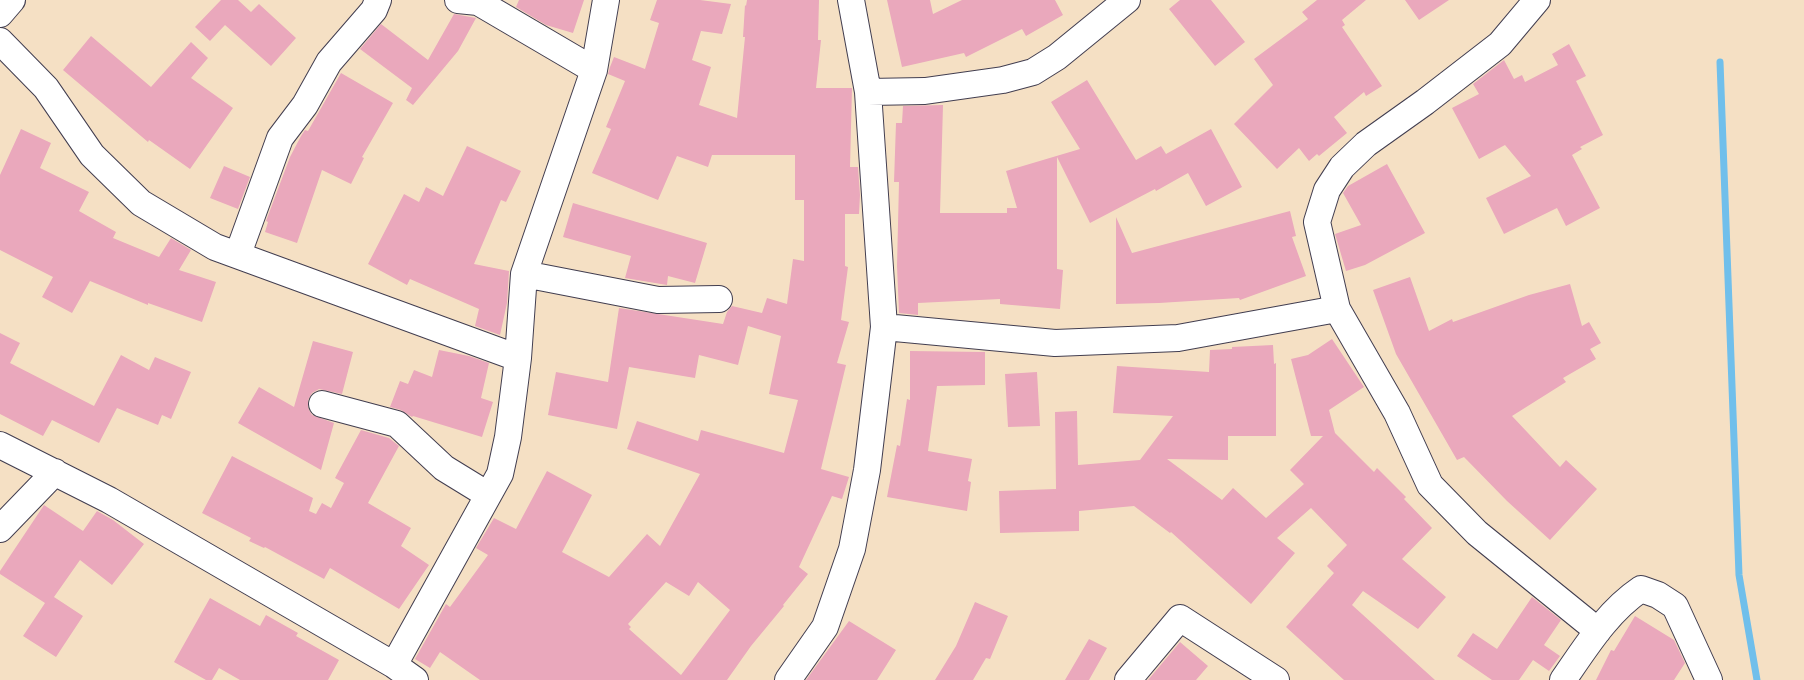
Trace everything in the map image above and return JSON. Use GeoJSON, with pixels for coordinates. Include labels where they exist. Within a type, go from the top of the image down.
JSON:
{"type":"FeatureCollection","features":[{"type":"Feature","properties":{"kind":"street"},"geometry":{"type":"LineString","coordinates":[[0,14],[12,0]]}},
{"type":"Feature","properties":{"kind":"street"},"geometry":{"type":"LineString","coordinates":[[458,0],[478,2],[594,70]]}},
{"type":"Feature","properties":{"kind":"street"},"geometry":{"type":"LineString","coordinates":[[394,665],[500,474],[508,437],[518,358],[524,274],[594,70],[606,0]]}},
{"type":"Feature","properties":{"kind":"street"},"geometry":{"type":"LineString","coordinates":[[788,680],[825,627],[852,549],[867,470],[884,327],[868,92],[851,0]]}},
{"type":"Feature","properties":{"kind":"street"},"geometry":{"type":"LineString","coordinates":[[868,92],[925,91],[1004,80],[1033,72],[1057,57],[1127,0]]}},
{"type":"Feature","properties":{"kind":"street"},"geometry":{"type":"LineString","coordinates":[[1537,0],[1500,44],[1366,144],[1342,167],[1327,190],[1317,222],[1337,309],[1397,413],[1430,485],[1477,533],[1598,631]]}},
{"type":"Feature","properties":{"kind":"street"},"geometry":{"type":"LineString","coordinates":[[238,254],[280,138],[305,105],[329,62],[382,3]]}},
{"type":"Feature","properties":{"kind":"street"},"geometry":{"type":"LineString","coordinates":[[0,41],[46,88],[92,155],[141,203],[215,247],[518,358]]}},
{"type":"Feature","properties":{"kind":"street"},"geometry":{"type":"LineString","coordinates":[[524,274],[658,300],[718,299]]}},
{"type":"Feature","properties":{"kind":"street"},"geometry":{"type":"LineString","coordinates":[[884,327],[1055,343],[1178,338],[1337,309]]}},
{"type":"Feature","properties":{"kind":"street"},"geometry":{"type":"LineString","coordinates":[[322,404],[397,424],[444,468],[488,495]]}},
{"type":"Feature","properties":{"kind":"street"},"geometry":{"type":"LineString","coordinates":[[0,445],[55,472],[194,548],[394,665],[415,680]]}},
{"type":"Feature","properties":{"kind":"street"},"geometry":{"type":"LineString","coordinates":[[0,529],[55,472]]}},
{"type":"Feature","properties":{"kind":"street"},"geometry":{"type":"LineString","coordinates":[[1563,680],[1622,602],[1641,589],[1658,595],[1675,606],[1709,680]]}},
{"type":"Feature","properties":{"kind":"street"},"geometry":{"type":"LineString","coordinates":[[1128,680],[1180,618],[1276,680]]}},
{"type":"Feature","properties":{"kind":"building"},"geometry":{"type":"Polygon","coordinates":[[[221,0],[238,0],[251,12],[259,4],[296,38],[271,66],[225,25],[210,41],[195,27],[221,0]]]}},
{"type":"Feature","properties":{"kind":"building"},"geometry":{"type":"Polygon","coordinates":[[[519,0],[584,0],[573,33],[546,25],[516,7],[519,0]]]}},
{"type":"Feature","properties":{"kind":"building"},"geometry":{"type":"Polygon","coordinates":[[[657,0],[700,0],[731,4],[722,34],[701,31],[692,60],[711,67],[699,105],[737,118],[747,0],[819,0],[818,40],[821,40],[816,88],[852,88],[850,167],[858,167],[860,195],[859,214],[845,214],[845,266],[848,267],[841,320],[849,322],[837,363],[846,365],[821,469],[849,477],[842,499],[832,496],[799,567],[808,574],[727,680],[480,680],[440,652],[430,668],[415,659],[446,604],[450,607],[488,555],[476,548],[494,518],[516,529],[547,471],[592,495],[562,552],[609,577],[647,534],[660,546],[700,474],[627,449],[637,421],[698,441],[701,430],[784,453],[798,400],[769,394],[781,336],[748,326],[738,365],[699,355],[695,378],[629,367],[617,429],[548,415],[556,372],[608,382],[619,308],[723,324],[732,306],[762,313],[767,298],[787,304],[793,259],[804,261],[804,200],[795,200],[795,155],[712,155],[708,167],[677,156],[658,200],[592,173],[611,129],[606,127],[625,81],[608,74],[610,67],[614,57],[645,69],[659,23],[650,20],[657,0]],[[666,582],[628,624],[631,627],[629,629],[681,675],[730,610],[698,582],[689,596],[666,582]]]}},
{"type":"Feature","properties":{"kind":"building"},"geometry":{"type":"Polygon","coordinates":[[[887,0],[930,0],[933,14],[962,0],[1055,0],[1063,15],[1026,36],[1022,29],[966,57],[964,53],[902,67],[887,0]]]}},
{"type":"Feature","properties":{"kind":"building"},"geometry":{"type":"Polygon","coordinates":[[[1180,0],[1211,0],[1245,42],[1215,66],[1169,9],[1180,0]]]}},
{"type":"Feature","properties":{"kind":"building"},"geometry":{"type":"Polygon","coordinates":[[[1317,0],[1366,0],[1342,20],[1345,25],[1342,27],[1382,86],[1366,96],[1364,92],[1334,117],[1347,133],[1319,156],[1317,154],[1309,161],[1299,148],[1277,169],[1234,124],[1273,85],[1254,59],[1308,19],[1302,12],[1317,0]]]}},
{"type":"Feature","properties":{"kind":"building"},"geometry":{"type":"Polygon","coordinates":[[[1405,0],[1449,0],[1419,20],[1405,0]]]}},
{"type":"Feature","properties":{"kind":"building"},"geometry":{"type":"Polygon","coordinates":[[[454,14],[476,18],[458,51],[413,105],[406,100],[412,88],[360,49],[381,24],[428,60],[454,14]]]}},
{"type":"Feature","properties":{"kind":"building"},"geometry":{"type":"Polygon","coordinates":[[[91,36],[151,87],[191,42],[208,58],[191,78],[233,108],[190,169],[149,140],[148,142],[63,70],[91,36]]]}},
{"type":"Feature","properties":{"kind":"building"},"geometry":{"type":"Polygon","coordinates":[[[1569,44],[1586,76],[1576,81],[1603,135],[1580,147],[1582,149],[1572,155],[1600,208],[1566,226],[1557,208],[1504,234],[1486,198],[1531,176],[1505,145],[1479,159],[1452,108],[1479,94],[1473,84],[1504,60],[1514,79],[1522,75],[1525,82],[1558,65],[1552,54],[1569,44]]]}},
{"type":"Feature","properties":{"kind":"building"},"geometry":{"type":"Polygon","coordinates":[[[341,73],[393,103],[362,157],[364,158],[351,184],[322,170],[297,243],[265,232],[268,222],[266,221],[290,157],[305,130],[308,131],[341,73]]]}},
{"type":"Feature","properties":{"kind":"building"},"geometry":{"type":"Polygon","coordinates":[[[1087,80],[1136,160],[1161,146],[1166,154],[1211,129],[1242,187],[1206,206],[1188,173],[1090,223],[1057,157],[1057,269],[1063,270],[1060,309],[1000,304],[1000,299],[918,303],[918,315],[899,313],[897,266],[899,182],[894,182],[896,123],[902,123],[903,106],[943,105],[940,213],[1007,213],[1007,208],[1017,208],[1006,171],[1080,149],[1051,102],[1087,80]]]}},
{"type":"Feature","properties":{"kind":"building"},"geometry":{"type":"Polygon","coordinates":[[[21,129],[51,143],[40,168],[89,192],[79,211],[116,232],[113,238],[159,257],[171,238],[191,250],[179,270],[216,282],[202,322],[148,303],[148,305],[90,281],[72,313],[42,297],[53,277],[0,250],[0,175],[21,129]]]}},
{"type":"Feature","properties":{"kind":"building"},"geometry":{"type":"Polygon","coordinates":[[[467,146],[521,171],[506,202],[501,200],[474,264],[509,271],[507,303],[500,335],[475,326],[479,309],[410,279],[407,285],[368,264],[404,194],[419,202],[426,187],[443,196],[467,146]]]}},
{"type":"Feature","properties":{"kind":"building"},"geometry":{"type":"Polygon","coordinates":[[[1387,164],[1425,233],[1365,265],[1346,271],[1335,234],[1361,225],[1343,193],[1348,186],[1387,164]]]}},
{"type":"Feature","properties":{"kind":"building"},"geometry":{"type":"Polygon","coordinates":[[[224,166],[250,177],[238,209],[210,198],[224,166]]]}},
{"type":"Feature","properties":{"kind":"building"},"geometry":{"type":"Polygon","coordinates":[[[573,203],[707,243],[695,283],[668,276],[667,285],[625,278],[631,256],[563,237],[573,203]]]}},
{"type":"Feature","properties":{"kind":"building"},"geometry":{"type":"Polygon","coordinates":[[[1290,211],[1296,236],[1292,237],[1306,276],[1240,300],[1239,298],[1116,304],[1116,217],[1132,253],[1290,211]]]}},
{"type":"Feature","properties":{"kind":"building"},"geometry":{"type":"Polygon","coordinates":[[[1410,277],[1429,331],[1452,319],[1453,322],[1529,295],[1570,284],[1582,326],[1589,322],[1601,343],[1590,349],[1596,359],[1563,378],[1566,382],[1512,416],[1560,467],[1566,460],[1597,489],[1550,540],[1464,457],[1457,460],[1396,354],[1373,290],[1410,277]]]}},
{"type":"Feature","properties":{"kind":"building"},"geometry":{"type":"Polygon","coordinates":[[[0,333],[20,343],[10,363],[94,406],[121,355],[149,370],[155,357],[191,372],[171,419],[162,415],[158,425],[117,408],[99,443],[52,420],[43,436],[0,414],[0,333]]]}},
{"type":"Feature","properties":{"kind":"building"},"geometry":{"type":"Polygon","coordinates":[[[1332,339],[1364,387],[1329,410],[1335,433],[1374,472],[1377,468],[1432,528],[1402,559],[1446,597],[1418,629],[1363,591],[1352,605],[1435,680],[1344,680],[1286,627],[1334,573],[1327,566],[1347,545],[1311,508],[1277,538],[1295,553],[1251,604],[1171,532],[1134,506],[1079,511],[1079,531],[1000,533],[999,491],[1056,489],[1055,412],[1077,411],[1078,465],[1140,460],[1173,416],[1113,413],[1117,366],[1209,372],[1210,350],[1273,345],[1274,364],[1276,363],[1276,436],[1228,436],[1228,460],[1167,459],[1222,500],[1233,488],[1266,518],[1304,484],[1290,470],[1323,436],[1311,436],[1291,359],[1308,355],[1332,339]]]}},
{"type":"Feature","properties":{"kind":"building"},"geometry":{"type":"Polygon","coordinates":[[[313,341],[353,352],[342,394],[319,389],[312,393],[308,400],[308,408],[312,415],[334,423],[321,470],[238,423],[259,387],[294,407],[313,341]]]}},
{"type":"Feature","properties":{"kind":"building"},"geometry":{"type":"Polygon","coordinates":[[[439,350],[489,363],[481,398],[493,402],[482,437],[412,417],[401,410],[390,407],[400,381],[408,384],[414,370],[432,377],[439,350]]]}},
{"type":"Feature","properties":{"kind":"building"},"geometry":{"type":"Polygon","coordinates":[[[910,351],[985,352],[985,385],[937,386],[928,451],[972,459],[968,481],[971,482],[967,511],[887,497],[897,445],[900,446],[907,399],[910,400],[910,351]]]}},
{"type":"Feature","properties":{"kind":"building"},"geometry":{"type":"Polygon","coordinates":[[[1037,372],[1040,426],[1008,427],[1005,374],[1037,372]]]}},
{"type":"Feature","properties":{"kind":"building"},"geometry":{"type":"Polygon","coordinates":[[[361,430],[389,438],[399,446],[368,503],[411,528],[401,546],[429,565],[399,609],[330,568],[324,579],[265,547],[249,541],[251,538],[202,513],[232,456],[313,498],[309,511],[316,514],[322,503],[331,508],[344,483],[335,478],[361,430]]]}},
{"type":"Feature","properties":{"kind":"building"},"geometry":{"type":"Polygon","coordinates":[[[44,505],[83,531],[97,511],[113,520],[144,544],[112,585],[80,560],[54,597],[83,616],[56,657],[23,636],[45,603],[0,574],[44,505]]]}},
{"type":"Feature","properties":{"kind":"building"},"geometry":{"type":"Polygon","coordinates":[[[1532,597],[1561,620],[1544,645],[1560,656],[1549,671],[1533,660],[1519,680],[1492,680],[1457,656],[1473,633],[1497,649],[1532,597]]]}},
{"type":"Feature","properties":{"kind":"building"},"geometry":{"type":"Polygon","coordinates":[[[210,598],[260,626],[266,615],[298,633],[296,636],[339,660],[328,680],[240,680],[219,668],[212,680],[206,680],[174,662],[210,598]]]}},
{"type":"Feature","properties":{"kind":"building"},"geometry":{"type":"Polygon","coordinates":[[[975,602],[1008,616],[990,659],[986,658],[973,680],[935,680],[956,646],[975,602]]]}},
{"type":"Feature","properties":{"kind":"building"},"geometry":{"type":"Polygon","coordinates":[[[1635,616],[1674,640],[1685,663],[1674,680],[1596,680],[1611,650],[1614,651],[1635,616]]]}},
{"type":"Feature","properties":{"kind":"building"},"geometry":{"type":"Polygon","coordinates":[[[849,621],[896,650],[877,680],[806,680],[849,621]]]}},
{"type":"Feature","properties":{"kind":"building"},"geometry":{"type":"Polygon","coordinates":[[[1089,639],[1107,648],[1089,680],[1065,680],[1089,639]]]}},
{"type":"Feature","properties":{"kind":"building"},"geometry":{"type":"Polygon","coordinates":[[[1180,642],[1208,666],[1196,680],[1148,680],[1180,642]]]}},
{"type":"Feature","properties":{"kind":"waterway"},"geometry":{"type":"LineString","coordinates":[[1720,62],[1739,575],[1757,680]]}}]}
